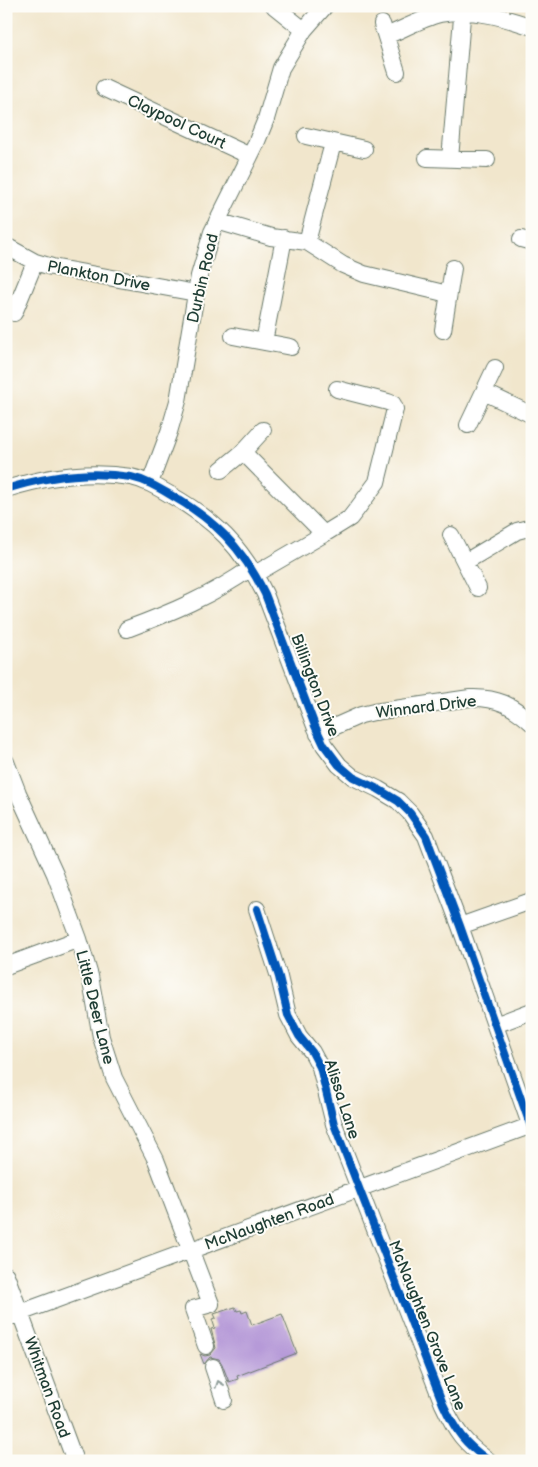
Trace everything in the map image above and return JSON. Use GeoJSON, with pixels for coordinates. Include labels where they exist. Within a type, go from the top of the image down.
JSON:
{"type":"FeatureCollection","features":[{"type":"Feature","properties":{"kind":"street"},"geometry":{"type":"LineString","coordinates":[[274,6],[304,30]]}},
{"type":"Feature","properties":{"kind":"street","name":"Durbin Road"},"geometry":{"type":"LineString","coordinates":[[150,483],[169,432],[178,401],[196,293],[205,254],[217,220],[250,156],[266,119],[282,68],[304,30],[325,6]]}},
{"type":"Feature","properties":{"kind":"street"},"geometry":{"type":"LineString","coordinates":[[450,159],[463,9]]}},
{"type":"Feature","properties":{"kind":"street"},"geometry":{"type":"LineString","coordinates":[[397,72],[384,30],[463,9],[532,27]]}},
{"type":"Feature","properties":{"kind":"street","name":"Claypool Court"},"geometry":{"type":"LineString","coordinates":[[104,88],[250,156]]}},
{"type":"Feature","properties":{"kind":"street"},"geometry":{"type":"LineString","coordinates":[[306,136],[364,150]]}},
{"type":"Feature","properties":{"kind":"street"},"geometry":{"type":"LineString","coordinates":[[307,242],[333,143]]}},
{"type":"Feature","properties":{"kind":"street"},"geometry":{"type":"LineString","coordinates":[[427,158],[487,160]]}},
{"type":"Feature","properties":{"kind":"street"},"geometry":{"type":"LineString","coordinates":[[217,220],[271,237],[307,242],[343,265],[364,274],[448,294]]}},
{"type":"Feature","properties":{"kind":"street"},"geometry":{"type":"LineString","coordinates":[[264,342],[284,238]]}},
{"type":"Feature","properties":{"kind":"street","name":"Plankton Drive"},"geometry":{"type":"LineString","coordinates":[[6,246],[35,262],[52,267],[196,293]]}},
{"type":"Feature","properties":{"kind":"street"},"geometry":{"type":"LineString","coordinates":[[14,313],[35,262]]}},
{"type":"Feature","properties":{"kind":"street"},"geometry":{"type":"LineString","coordinates":[[443,330],[453,268]]}},
{"type":"Feature","properties":{"kind":"street"},"geometry":{"type":"LineString","coordinates":[[233,336],[291,347]]}},
{"type":"Feature","properties":{"kind":"street"},"geometry":{"type":"LineString","coordinates":[[468,425],[495,368]]}},
{"type":"Feature","properties":{"kind":"street"},"geometry":{"type":"LineString","coordinates":[[127,629],[163,616],[197,600],[324,534],[350,518],[377,482],[395,409],[388,402],[336,390]]}},
{"type":"Feature","properties":{"kind":"street"},"geometry":{"type":"LineString","coordinates":[[484,392],[532,415]]}},
{"type":"Feature","properties":{"kind":"street"},"geometry":{"type":"LineString","coordinates":[[222,470],[243,452],[263,430]]}},
{"type":"Feature","properties":{"kind":"street"},"geometry":{"type":"LineString","coordinates":[[243,452],[324,534]]}},
{"type":"Feature","properties":{"kind":"street","name":"Billington Drive"},"geometry":{"type":"LineString","coordinates":[[6,489],[60,475],[104,475],[132,478],[150,483],[193,508],[215,524],[229,538],[253,571],[276,620],[318,734],[331,755],[339,765],[354,777],[398,801],[419,824],[431,847],[495,1025],[525,1088],[531,1127]]}},
{"type":"Feature","properties":{"kind":"street"},"geometry":{"type":"LineString","coordinates":[[465,562],[517,531],[532,527]]}},
{"type":"Feature","properties":{"kind":"street"},"geometry":{"type":"LineString","coordinates":[[451,536],[478,588]]}},
{"type":"Feature","properties":{"kind":"street","name":"Winnard Drive"},"geometry":{"type":"LineString","coordinates":[[318,734],[361,715],[470,698],[483,698],[511,706],[532,723]]}},
{"type":"Feature","properties":{"kind":"street","name":"Little Deer Lane"},"geometry":{"type":"LineString","coordinates":[[6,762],[55,874],[79,939],[90,976],[101,1037],[108,1061],[122,1095],[156,1160],[211,1304],[193,1309],[206,1346]]}},
{"type":"Feature","properties":{"kind":"street"},"geometry":{"type":"LineString","coordinates":[[460,926],[531,901]]}},
{"type":"Feature","properties":{"kind":"street","name":"Alissa Lane"},"geometry":{"type":"LineString","coordinates":[[257,910],[279,977],[288,1016],[320,1067],[334,1124],[359,1188]]}},
{"type":"Feature","properties":{"kind":"street"},"geometry":{"type":"LineString","coordinates":[[6,966],[79,939]]}},
{"type":"Feature","properties":{"kind":"street"},"geometry":{"type":"LineString","coordinates":[[495,1025],[532,1011]]}},
{"type":"Feature","properties":{"kind":"street","name":"McNaughten Road"},"geometry":{"type":"LineString","coordinates":[[13,1315],[190,1249],[531,1127]]}},
{"type":"Feature","properties":{"kind":"street","name":"McNaughten Grove Lane"},"geometry":{"type":"LineString","coordinates":[[359,1188],[452,1423],[461,1438],[489,1461]]}},
{"type":"Feature","properties":{"kind":"street","name":"Whitman Road"},"geometry":{"type":"LineString","coordinates":[[6,1275],[13,1315],[75,1461]]}},
{"type":"Feature","properties":{"kind":"street"},"geometry":{"type":"LineString","coordinates":[[213,1367],[224,1400]]}},
{"type":"Feature","properties":{"kind":"building"},"geometry":{"type":"Polygon","coordinates":[[[235,1307],[237,1311],[241,1310],[242,1313],[247,1311],[252,1325],[282,1314],[297,1353],[237,1376],[238,1379],[229,1382],[219,1359],[210,1357],[204,1364],[200,1354],[210,1355],[216,1348],[211,1329],[215,1328],[212,1319],[216,1318],[214,1314],[235,1307]]]}},
{"type":"Feature","properties":{"kind":"cycle path"},"geometry":{"type":"LineString","coordinates":[[6,489],[52,478],[83,474],[136,478],[160,489],[200,514],[226,536],[237,549],[247,562],[265,594],[324,745],[339,765],[353,777],[398,801],[410,813],[426,836],[532,1130]]}},
{"type":"Feature","properties":{"kind":"cycle path"},"geometry":{"type":"LineString","coordinates":[[257,909],[279,977],[288,1015],[299,1036],[312,1052],[320,1067],[334,1124],[443,1404],[462,1436],[489,1461]]}}]}
